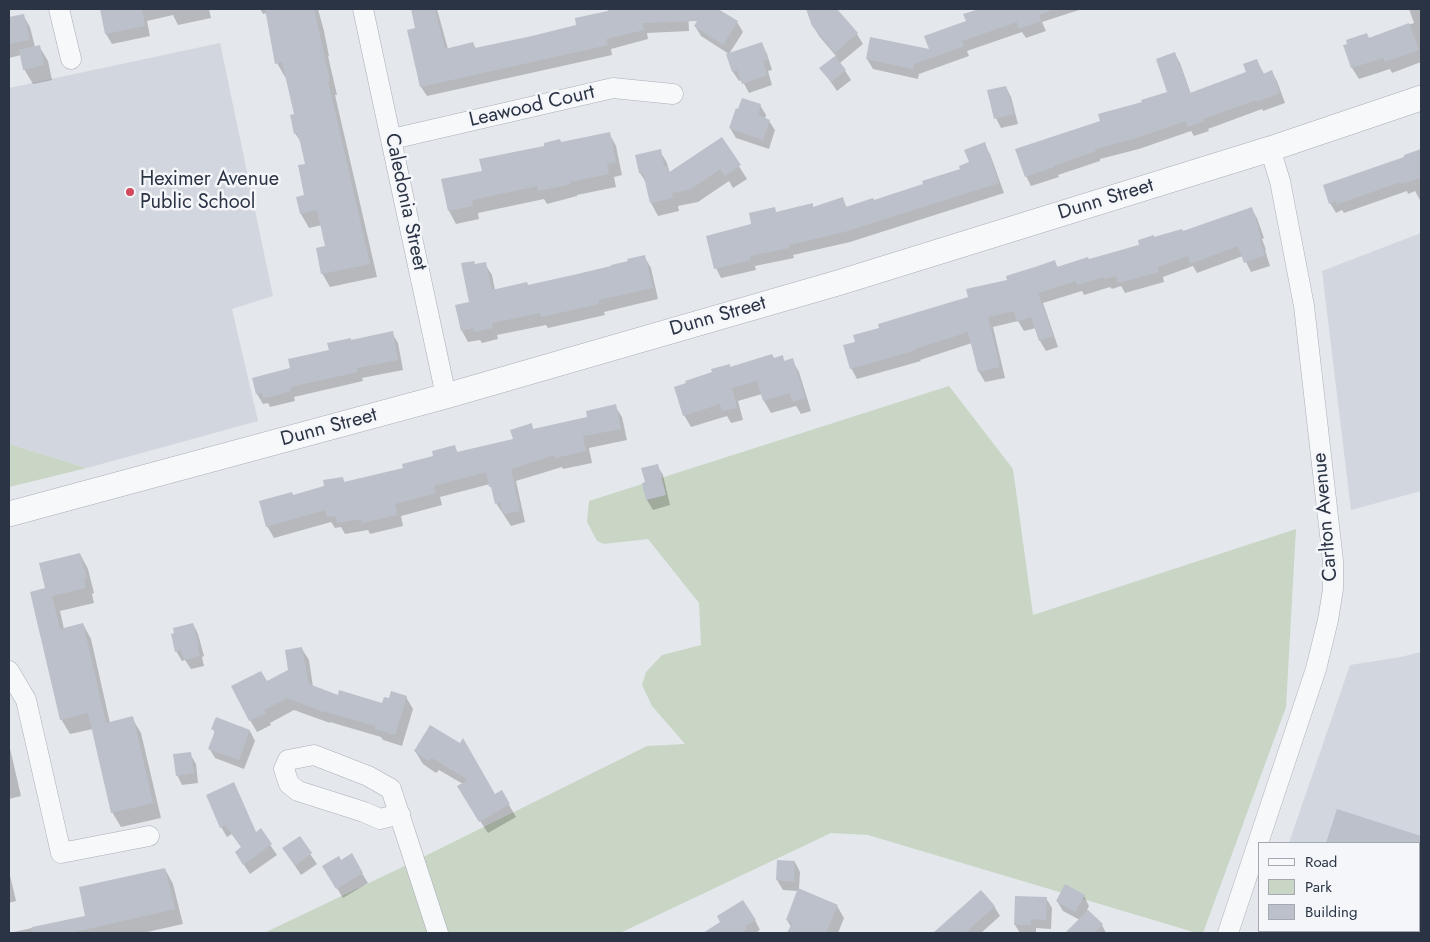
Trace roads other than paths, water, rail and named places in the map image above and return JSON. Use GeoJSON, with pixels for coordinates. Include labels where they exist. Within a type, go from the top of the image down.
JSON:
{"type":"FeatureCollection","features":[{"type":"Feature","properties":{"kind":"street"},"geometry":{"type":"LineString","coordinates":[[59,9],[71,59]]}},
{"type":"Feature","properties":{"kind":"street","name":"Caledonia Street"},"geometry":{"type":"LineString","coordinates":[[363,9],[446,396]]}},
{"type":"Feature","properties":{"kind":"street","name":"Leawood Court"},"geometry":{"type":"LineString","coordinates":[[392,139],[613,88],[673,94]]}},
{"type":"Feature","properties":{"kind":"street","name":"Dunn Street"},"geometry":{"type":"LineString","coordinates":[[9,514],[446,396],[842,282],[1270,149],[1421,98]]}},
{"type":"Feature","properties":{"kind":"street","name":"Carlton Avenue"},"geometry":{"type":"LineString","coordinates":[[1258,842],[1316,669],[1333,590],[1333,561],[1304,306],[1280,181],[1270,149]]}},
{"type":"Feature","properties":{"kind":"street"},"geometry":{"type":"LineString","coordinates":[[9,671],[26,700],[61,853],[149,836]]}},
{"type":"Feature","properties":{"kind":"street"},"geometry":{"type":"LineString","coordinates":[[400,814],[380,819],[298,790],[289,784],[284,769],[288,760],[314,755],[368,776],[391,789],[400,814],[438,933]]}},
{"type":"Feature","properties":{"kind":"street","name":"Carlton Avenue"},"geometry":{"type":"LineString","coordinates":[[1228,933],[1258,843]]}},
{"type":"Feature","properties":{"kind":"place","name":"Heximer Avenue Public School"},"geometry":{"type":"Point","coordinates":[130,192]}}]}
